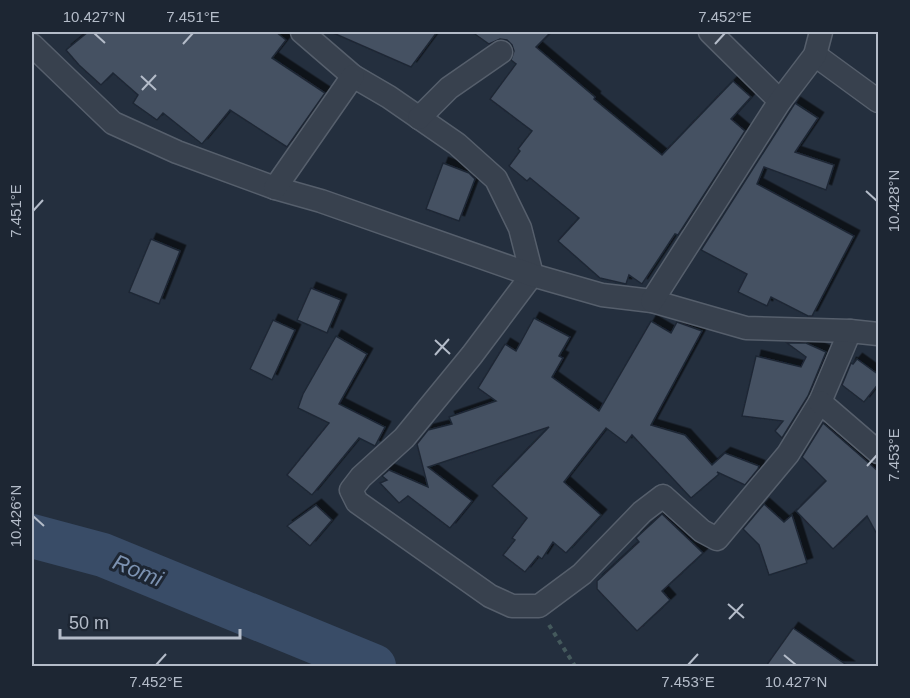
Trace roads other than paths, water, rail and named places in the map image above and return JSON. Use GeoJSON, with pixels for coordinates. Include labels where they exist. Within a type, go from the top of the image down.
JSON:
{"type":"FeatureCollection","features":[{"type":"Feature","properties":{"kind":"street"},"geometry":{"type":"LineString","coordinates":[[302,32],[353,76],[389,97],[458,144],[496,179],[520,228],[532,275]]}},
{"type":"Feature","properties":{"kind":"street"},"geometry":{"type":"LineString","coordinates":[[710,32],[780,101]]}},
{"type":"Feature","properties":{"kind":"street"},"geometry":{"type":"LineString","coordinates":[[652,301],[780,101],[814,55],[821,32]]}},
{"type":"Feature","properties":{"kind":"street"},"geometry":{"type":"LineString","coordinates":[[32,45],[113,123],[177,152],[275,188],[321,201],[532,275],[602,295],[652,301],[746,328],[879,334]]}},
{"type":"Feature","properties":{"kind":"street"},"geometry":{"type":"LineString","coordinates":[[419,118],[449,88],[501,52]]}},
{"type":"Feature","properties":{"kind":"street"},"geometry":{"type":"LineString","coordinates":[[814,55],[879,101]]}},
{"type":"Feature","properties":{"kind":"street"},"geometry":{"type":"LineString","coordinates":[[275,188],[353,76]]}},
{"type":"Feature","properties":{"kind":"street"},"geometry":{"type":"LineString","coordinates":[[532,275],[472,355],[404,438],[361,477],[351,490],[357,502],[490,596],[512,606],[539,606],[582,574],[642,512],[663,496],[702,531],[717,539],[788,454],[820,402],[850,331]]}},
{"type":"Feature","properties":{"kind":"street"},"geometry":{"type":"LineString","coordinates":[[820,402],[879,452]]}},
{"type":"Feature","properties":{"kind":"waterway","name":"Romi"},"geometry":{"type":"LineString","coordinates":[[32,536],[103,555],[374,666]]}}]}
